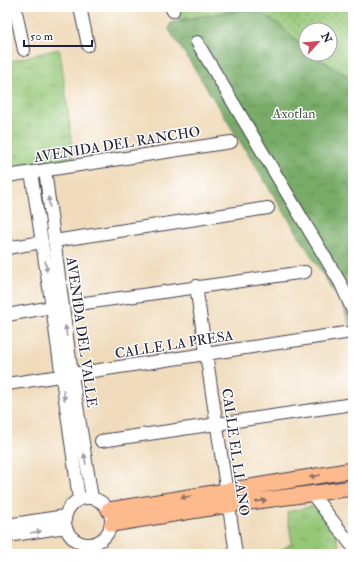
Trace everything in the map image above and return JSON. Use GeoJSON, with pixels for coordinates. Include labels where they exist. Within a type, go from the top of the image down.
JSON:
{"type":"FeatureCollection","features":[{"type":"Feature","properties":{"kind":"main road"},"geometry":{"type":"LineString","coordinates":[[110,517],[227,498],[353,470]]}},
{"type":"Feature","properties":{"kind":"main road"},"geometry":{"type":"LineString","coordinates":[[227,498],[312,494],[353,488]]}},
{"type":"Feature","properties":{"kind":"street"},"geometry":{"type":"LineString","coordinates":[[15,7],[24,50]]}},
{"type":"Feature","properties":{"kind":"street"},"geometry":{"type":"LineString","coordinates":[[80,7],[88,45]]}},
{"type":"Feature","properties":{"kind":"street"},"geometry":{"type":"LineString","coordinates":[[197,42],[341,284],[353,311]]}},
{"type":"Feature","properties":{"kind":"street","name":"AVENIDA DEL RANCHO"},"geometry":{"type":"LineString","coordinates":[[7,176],[231,142]]}},
{"type":"Feature","properties":{"kind":"street","name":"AVENIDA DEL VALLE"},"geometry":{"type":"LineString","coordinates":[[44,170],[52,307],[92,498]]}},
{"type":"Feature","properties":{"kind":"street","name":"AVENIDA DEL VALLE"},"geometry":{"type":"LineString","coordinates":[[31,172],[48,242],[67,375],[79,499]]}},
{"type":"Feature","properties":{"kind":"street"},"geometry":{"type":"LineString","coordinates":[[7,248],[268,208]]}},
{"type":"Feature","properties":{"kind":"street"},"geometry":{"type":"LineString","coordinates":[[85,303],[196,286],[305,272]]}},
{"type":"Feature","properties":{"kind":"street","name":"CALLE EL LLANO"},"geometry":{"type":"LineString","coordinates":[[196,286],[236,554]]}},
{"type":"Feature","properties":{"kind":"street"},"geometry":{"type":"LineString","coordinates":[[7,315],[52,307]]}},
{"type":"Feature","properties":{"kind":"street","name":"CALLE LA PRESA"},"geometry":{"type":"LineString","coordinates":[[7,384],[345,333]]}},
{"type":"Feature","properties":{"kind":"street"},"geometry":{"type":"LineString","coordinates":[[101,441],[353,404]]}},
{"type":"Feature","properties":{"kind":"street"},"geometry":{"type":"LineString","coordinates":[[312,494],[353,546]]}},
{"type":"Feature","properties":{"kind":"street"},"geometry":{"type":"LineString","coordinates":[[92,498],[102,502],[110,517],[107,536],[92,549],[77,542],[70,536],[66,522],[68,509],[72,504],[79,499],[92,498]]}},
{"type":"Feature","properties":{"kind":"street"},"geometry":{"type":"LineString","coordinates":[[7,525],[66,522]]}},
{"type":"Feature","properties":{"kind":"street"},"geometry":{"type":"LineString","coordinates":[[7,536],[66,522]]}},
{"type":"Feature","properties":{"kind":"green space"},"geometry":{"type":"Polygon","coordinates":[[[172,7],[252,7],[180,20],[172,7]]]}},
{"type":"Feature","properties":{"kind":"green space"},"geometry":{"type":"Polygon","coordinates":[[[252,7],[353,7],[353,82],[344,74],[324,62],[338,62],[338,22],[298,22],[298,43],[277,23],[257,11],[240,10],[252,7]]]}},
{"type":"Feature","properties":{"kind":"green space","name":"Axotlan"},"geometry":{"type":"Polygon","coordinates":[[[240,10],[257,11],[277,23],[298,43],[298,62],[324,62],[344,74],[353,82],[353,338],[344,308],[169,30],[170,24],[173,22],[240,10]]]}},
{"type":"Feature","properties":{"kind":"green space"},"geometry":{"type":"Polygon","coordinates":[[[58,49],[60,51],[74,157],[71,160],[7,169],[7,62],[58,49]]]}},
{"type":"Feature","properties":{"kind":"green space"},"geometry":{"type":"Polygon","coordinates":[[[327,503],[341,554],[277,554],[279,551],[292,543],[287,512],[327,503]]]}}]}
